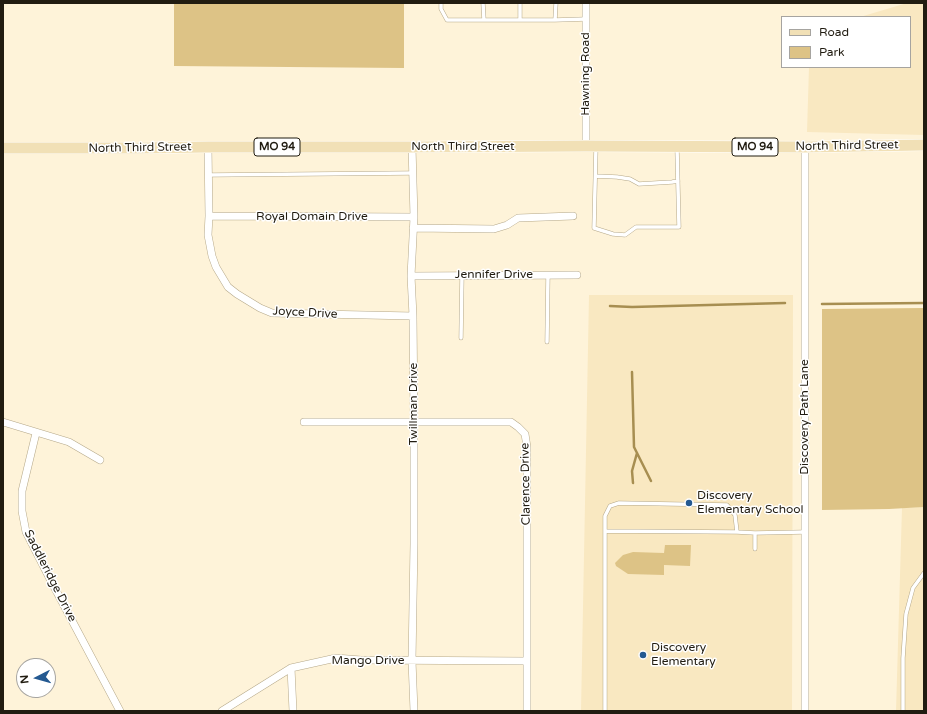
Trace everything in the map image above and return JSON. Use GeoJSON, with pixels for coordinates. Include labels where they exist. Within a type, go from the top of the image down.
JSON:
{"type":"FeatureCollection","features":[{"type":"Feature","properties":{"kind":"main road","name":"North Third Street"},"geometry":{"type":"LineString","coordinates":[[3,148],[591,146],[805,147],[924,145]]}},
{"type":"Feature","properties":{"kind":"street","name":"Hawning Road"},"geometry":{"type":"LineString","coordinates":[[586,3],[591,146]]}},
{"type":"Feature","properties":{"kind":"street","name":"Joyce Drive"},"geometry":{"type":"LineString","coordinates":[[208,147],[208,235],[212,256],[216,267],[228,286],[237,294],[260,308],[272,313],[413,316]]}},
{"type":"Feature","properties":{"kind":"street","name":"Twillman Drive"},"geometry":{"type":"LineString","coordinates":[[412,147],[414,217],[411,276],[414,421],[412,661],[414,711]]}},
{"type":"Feature","properties":{"kind":"street","name":"Discovery Path Lane"},"geometry":{"type":"LineString","coordinates":[[805,147],[805,711]]}},
{"type":"Feature","properties":{"kind":"street","name":"Royal Domain Drive"},"geometry":{"type":"LineString","coordinates":[[209,216],[414,217]]}},
{"type":"Feature","properties":{"kind":"street"},"geometry":{"type":"LineString","coordinates":[[413,228],[494,229],[507,225],[518,218],[573,216]]}},
{"type":"Feature","properties":{"kind":"street","name":"Jennifer Drive"},"geometry":{"type":"LineString","coordinates":[[411,276],[577,275]]}},
{"type":"Feature","properties":{"kind":"street"},"geometry":{"type":"LineString","coordinates":[[3,422],[69,442],[100,460]]}},
{"type":"Feature","properties":{"kind":"street","name":"Clarence Drive"},"geometry":{"type":"LineString","coordinates":[[304,422],[511,422],[525,434],[527,447],[527,711]]}},
{"type":"Feature","properties":{"kind":"street","name":"Saddleridge Drive"},"geometry":{"type":"LineString","coordinates":[[36,433],[22,491],[22,511],[26,532],[120,711]]}},
{"type":"Feature","properties":{"kind":"street","name":"Mango Drive"},"geometry":{"type":"LineString","coordinates":[[222,711],[291,668],[336,658],[412,661],[526,661]]}},
{"type":"Feature","properties":{"kind":"street"},"geometry":{"type":"LineString","coordinates":[[291,668],[293,711]]}},
{"type":"Feature","properties":{"kind":"lane"},"geometry":{"type":"LineString","coordinates":[[441,3],[441,10],[447,20],[555,20],[586,18]]}},
{"type":"Feature","properties":{"kind":"lane"},"geometry":{"type":"LineString","coordinates":[[484,3],[484,20]]}},
{"type":"Feature","properties":{"kind":"lane"},"geometry":{"type":"LineString","coordinates":[[520,3],[520,20]]}},
{"type":"Feature","properties":{"kind":"lane"},"geometry":{"type":"LineString","coordinates":[[555,20],[556,3]]}},
{"type":"Feature","properties":{"kind":"lane"},"geometry":{"type":"LineString","coordinates":[[591,146],[596,176],[594,228],[613,234],[625,235],[636,227],[679,227],[677,146]]}},
{"type":"Feature","properties":{"kind":"lane"},"geometry":{"type":"LineString","coordinates":[[208,175],[413,173]]}},
{"type":"Feature","properties":{"kind":"lane"},"geometry":{"type":"LineString","coordinates":[[596,176],[630,179],[639,184],[668,183],[678,181]]}},
{"type":"Feature","properties":{"kind":"lane"},"geometry":{"type":"LineString","coordinates":[[461,338],[462,275]]}},
{"type":"Feature","properties":{"kind":"lane"},"geometry":{"type":"LineString","coordinates":[[547,342],[548,275]]}},
{"type":"Feature","properties":{"kind":"lane"},"geometry":{"type":"LineString","coordinates":[[605,711],[605,516],[610,506],[619,503],[727,505],[735,516],[737,532]]}},
{"type":"Feature","properties":{"kind":"lane"},"geometry":{"type":"LineString","coordinates":[[605,531],[755,533],[805,532]]}},
{"type":"Feature","properties":{"kind":"lane"},"geometry":{"type":"LineString","coordinates":[[755,533],[755,549]]}},
{"type":"Feature","properties":{"kind":"lane"},"geometry":{"type":"LineString","coordinates":[[903,711],[903,658],[906,614],[914,588],[924,573]]}},
{"type":"Feature","properties":{"kind":"shaded area"},"geometry":{"type":"Polygon","coordinates":[[[907,3],[924,3],[924,135],[807,132],[809,68],[911,68],[911,16],[863,16],[907,3]]]}},
{"type":"Feature","properties":{"kind":"shaded area","name":"Discovery Elementary School"},"geometry":{"type":"Polygon","coordinates":[[[589,295],[793,295],[792,711],[581,711],[589,295]]]}},
{"type":"Feature","properties":{"kind":"shaded area"},"geometry":{"type":"Polygon","coordinates":[[[924,507],[924,711],[896,711],[902,508],[924,507]]]}},
{"type":"Feature","properties":{"kind":"green space"},"geometry":{"type":"Polygon","coordinates":[[[174,3],[404,3],[404,68],[174,66],[174,3]]]}},
{"type":"Feature","properties":{"kind":"green space"},"geometry":{"type":"Polygon","coordinates":[[[924,308],[924,507],[822,510],[822,309],[924,308]]]}},
{"type":"Feature","properties":{"kind":"green space"},"geometry":{"type":"Polygon","coordinates":[[[665,545],[691,545],[690,566],[664,565],[664,575],[628,574],[616,566],[615,563],[623,555],[633,552],[664,553],[665,545]]]}},
{"type":"Feature","properties":{"kind":"waterway"},"geometry":{"type":"LineString","coordinates":[[610,306],[632,307],[785,303]]}},
{"type":"Feature","properties":{"kind":"waterway"},"geometry":{"type":"LineString","coordinates":[[822,304],[924,303]]}},
{"type":"Feature","properties":{"kind":"waterway"},"geometry":{"type":"LineString","coordinates":[[632,372],[634,447],[651,481]]}},
{"type":"Feature","properties":{"kind":"waterway"},"geometry":{"type":"LineString","coordinates":[[633,483],[632,471],[637,453]]}},
{"type":"Feature","properties":{"kind":"place","name":"Discovery Elementary School"},"geometry":{"type":"Point","coordinates":[689,503]}},
{"type":"Feature","properties":{"kind":"place","name":"Discovery Elementary"},"geometry":{"type":"Point","coordinates":[643,655]}}]}
